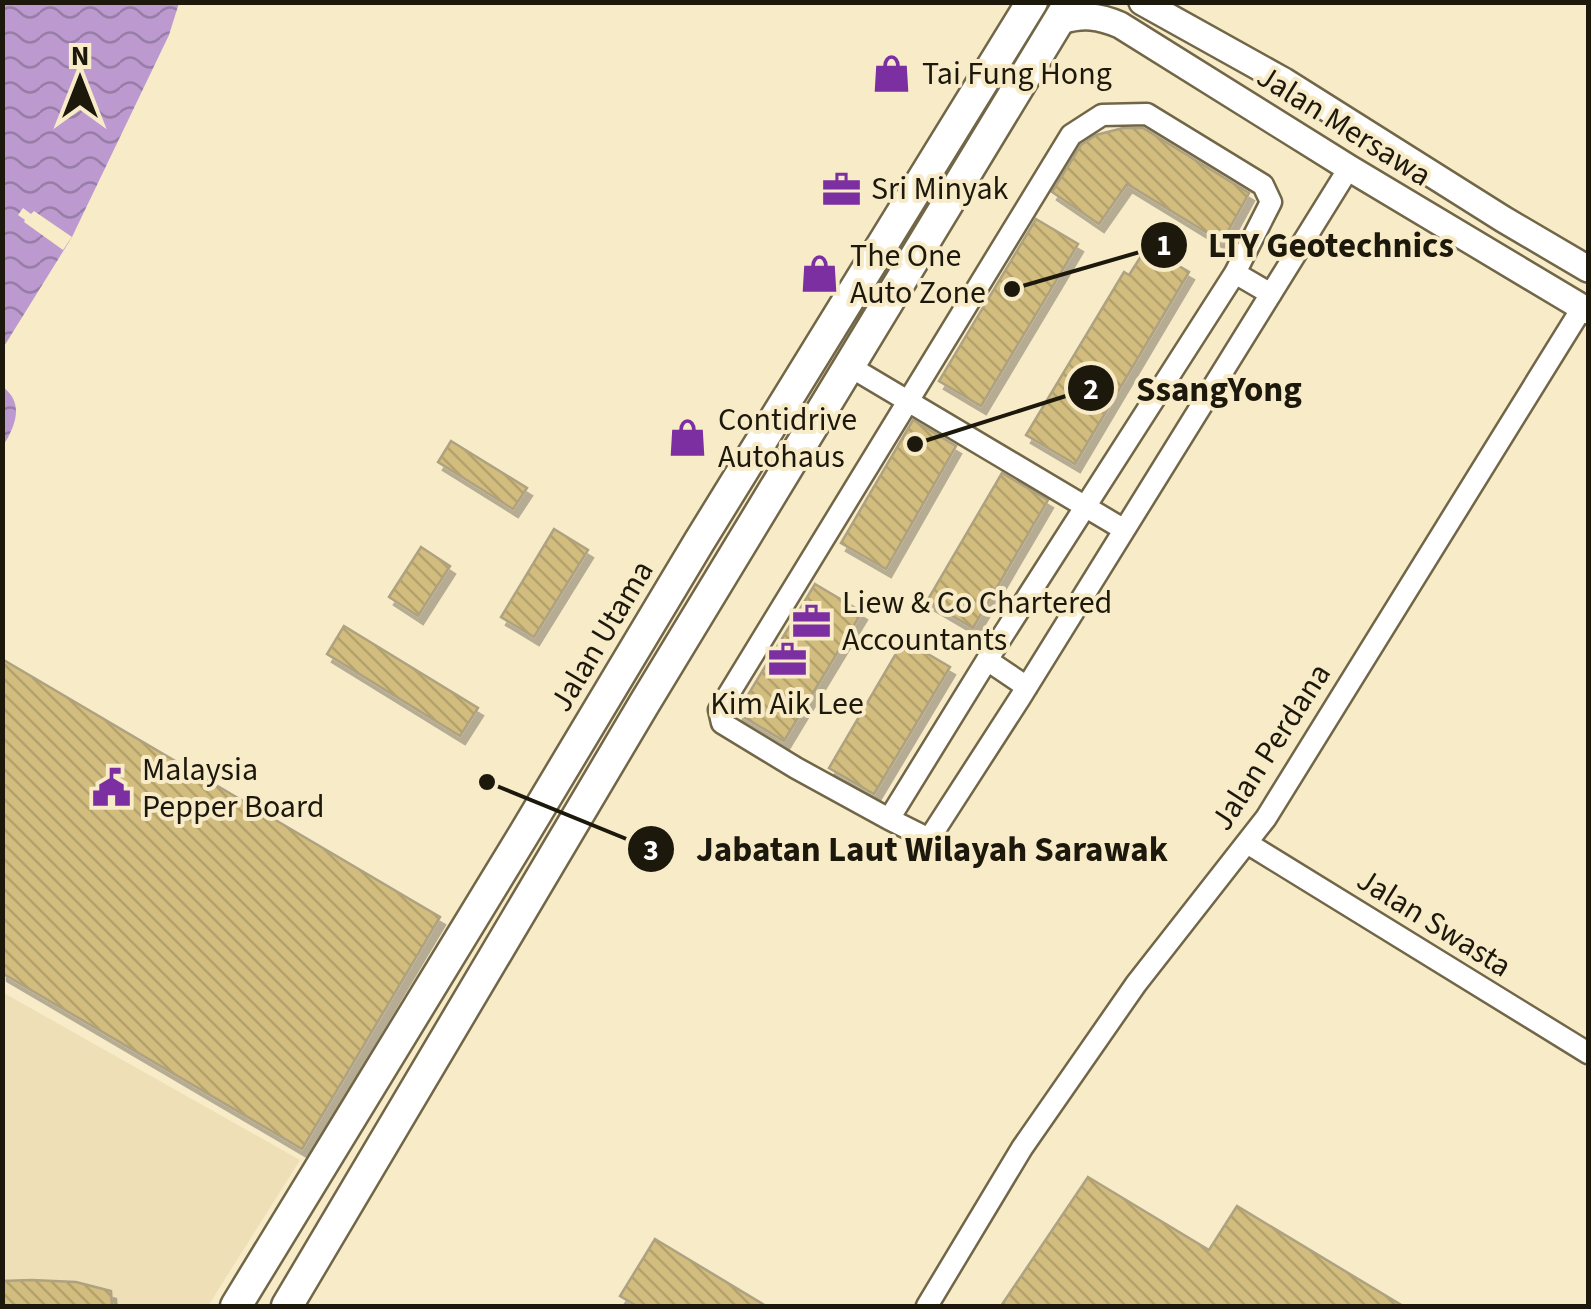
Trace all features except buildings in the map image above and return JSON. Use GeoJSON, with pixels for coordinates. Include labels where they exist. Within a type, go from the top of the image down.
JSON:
{"type":"FeatureCollection","features":[{"type":"Feature","properties":{"kind":"main road","name":"Jalan Utama"},"geometry":{"type":"LineString","coordinates":[[236,1306],[1032,2]]}},
{"type":"Feature","properties":{"kind":"main road"},"geometry":{"type":"LineString","coordinates":[[287,1306],[644,704],[1066,12]]}},
{"type":"Feature","properties":{"kind":"street","name":"Jalan Mersawa"},"geometry":{"type":"LineString","coordinates":[[1142,2],[1284,81],[1588,269]]}},
{"type":"Feature","properties":{"kind":"street","name":"Jalan Mersawa"},"geometry":{"type":"LineString","coordinates":[[1066,12],[1100,17],[1120,25],[1585,310]]}},
{"type":"Feature","properties":{"kind":"street"},"geometry":{"type":"LineString","coordinates":[[889,818],[1235,274],[1270,202],[1263,185],[1147,114],[1102,115],[1071,135],[719,710],[722,723],[796,768],[889,818],[930,839],[1350,168]]}},
{"type":"Feature","properties":{"kind":"street"},"geometry":{"type":"LineString","coordinates":[[1235,274],[1271,294]]}},
{"type":"Feature","properties":{"kind":"street","name":"Jalan Perdana"},"geometry":{"type":"LineString","coordinates":[[927,1306],[1022,1148],[1136,984],[1276,800],[1585,310]]}},
{"type":"Feature","properties":{"kind":"street"},"geometry":{"type":"LineString","coordinates":[[850,366],[1123,529]]}},
{"type":"Feature","properties":{"kind":"street"},"geometry":{"type":"LineString","coordinates":[[987,660],[1026,687]]}},
{"type":"Feature","properties":{"kind":"street","name":"Jalan Swasta"},"geometry":{"type":"LineString","coordinates":[[1247,843],[1588,1054]]}},
{"type":"Feature","properties":{"kind":"shaded area"},"geometry":{"type":"Polygon","coordinates":[[[2,992],[300,1160],[208,1306],[3,1306],[2,992]]]}},
{"type":"Feature","properties":{"kind":"water"},"geometry":{"type":"Polygon","coordinates":[[[3,3],[179,3],[169,35],[72,237],[3,348],[3,3]]]}},
{"type":"Feature","properties":{"kind":"water"},"geometry":{"type":"Polygon","coordinates":[[[3,387],[14,401],[16,415],[3,446],[3,387]]]}},
{"type":"Feature","properties":{"kind":"pier"},"geometry":{"type":"Polygon","coordinates":[[[23,208],[31,214],[34,211],[72,237],[63,250],[24,222],[18,215],[23,208]]]}},
{"type":"Feature","properties":{"kind":"place","name":"Tai Fung Hong"},"geometry":{"type":"Point","coordinates":[892,74]}},
{"type":"Feature","properties":{"kind":"place","name":"Sri Minyak"},"geometry":{"type":"Point","coordinates":[841,189]}},
{"type":"Feature","properties":{"kind":"place","name":"The One Auto Zone"},"geometry":{"type":"Point","coordinates":[820,274]}},
{"type":"Feature","properties":{"kind":"place","name":"LTY Geotechnics"},"geometry":{"type":"Point","coordinates":[1012,289]}},
{"type":"Feature","properties":{"kind":"place","name":"Contidrive Autohaus"},"geometry":{"type":"Point","coordinates":[688,438]}},
{"type":"Feature","properties":{"kind":"place","name":"SsangYong"},"geometry":{"type":"Point","coordinates":[915,444]}},
{"type":"Feature","properties":{"kind":"place","name":"Liew & Co Chartered Accountants"},"geometry":{"type":"Point","coordinates":[812,621]}},
{"type":"Feature","properties":{"kind":"place","name":"Kim Aik Lee"},"geometry":{"type":"Point","coordinates":[787,659]}},
{"type":"Feature","properties":{"kind":"place","name":"Jabatan Laut Wilayah Sarawak"},"geometry":{"type":"Point","coordinates":[487,782]}},
{"type":"Feature","properties":{"kind":"place","name":"Malaysia Pepper Board"},"geometry":{"type":"Point","coordinates":[112,788]}}]}
